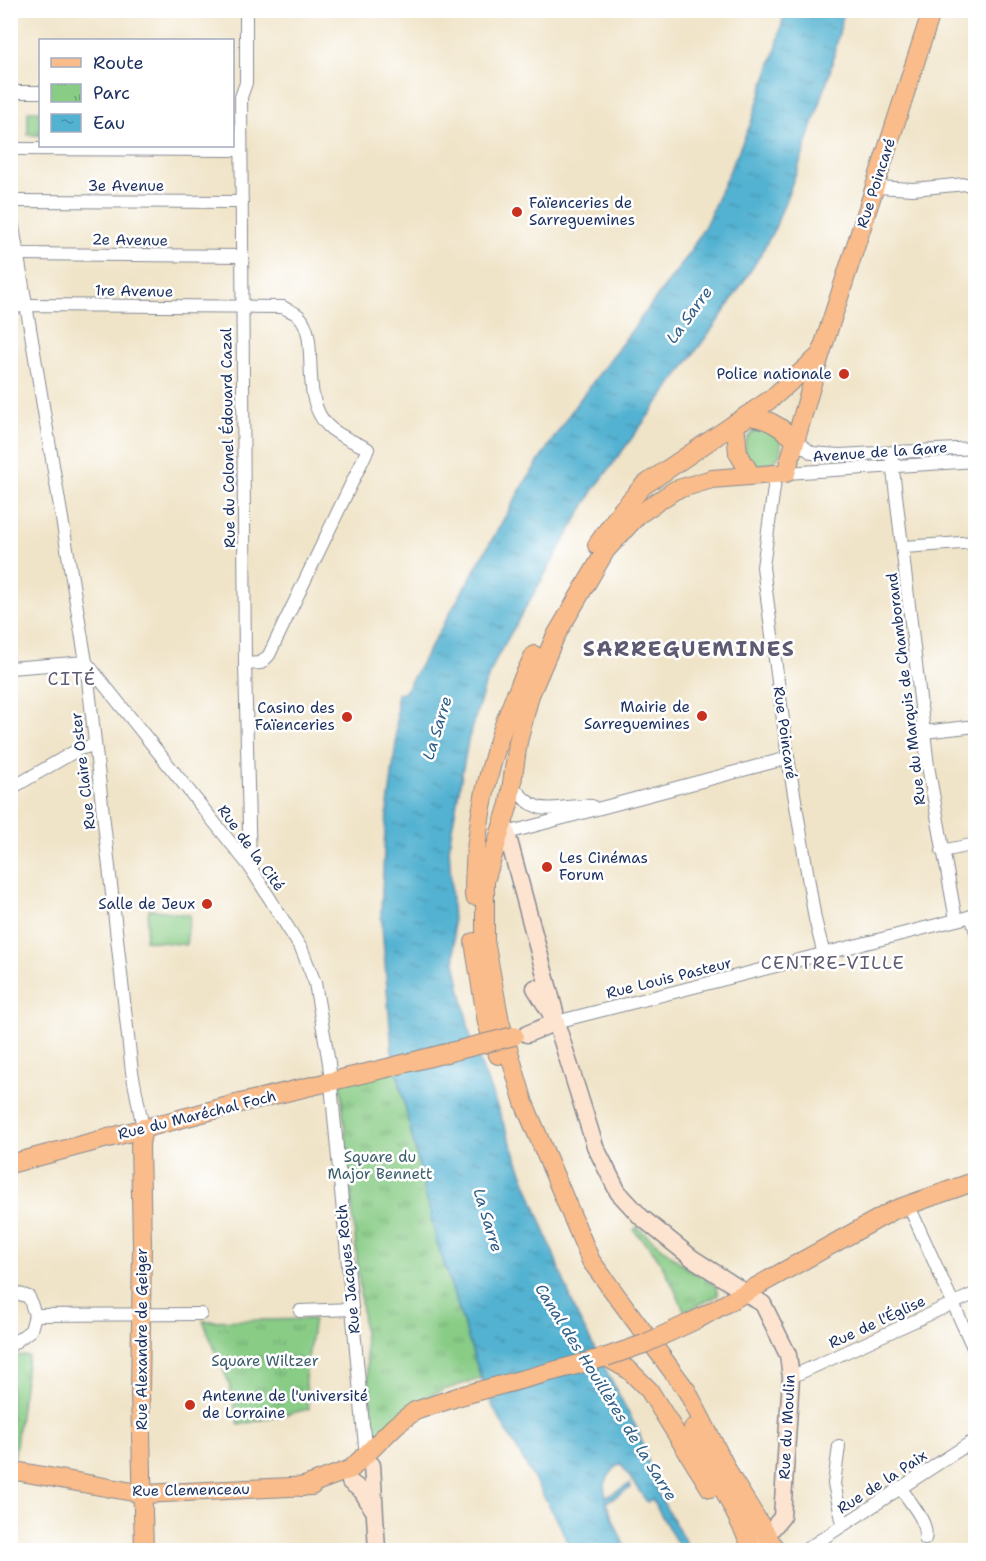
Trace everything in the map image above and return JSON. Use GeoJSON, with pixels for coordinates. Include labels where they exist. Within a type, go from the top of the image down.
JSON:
{"type":"FeatureCollection","features":[{"type":"Feature","properties":{"kind":"main road","name":"Rue Poincaré"},"geometry":{"type":"LineString","coordinates":[[795,440],[932,10]]}},
{"type":"Feature","properties":{"kind":"main road","name":"Rue Poincaré"},"geometry":{"type":"LineString","coordinates":[[750,1543],[680,1403],[661,1372],[597,1290],[583,1266],[517,1107],[487,1023],[474,941],[477,825],[507,716],[527,668],[605,532],[643,486],[748,421],[820,356]]}},
{"type":"Feature","properties":{"kind":"main road"},"geometry":{"type":"LineString","coordinates":[[751,475],[738,453],[748,421],[783,429],[795,440],[781,473],[698,481],[675,490],[651,504],[616,538],[594,570],[543,662],[521,725],[512,785],[501,831],[485,881],[485,941],[500,1021],[524,1103],[591,1261],[687,1391],[732,1479],[771,1543]]}},
{"type":"Feature","properties":{"kind":"main road","name":"Rue du Maréchal Foch"},"geometry":{"type":"LineString","coordinates":[[10,1164],[143,1128],[520,1035]]}},
{"type":"Feature","properties":{"kind":"main road","name":"Rue Alexandre de Geiger"},"geometry":{"type":"LineString","coordinates":[[143,1128],[140,1145],[140,1394],[144,1551]]}},
{"type":"Feature","properties":{"kind":"main road","name":"Rue Clemenceau"},"geometry":{"type":"LineString","coordinates":[[10,1470],[144,1494],[333,1486],[350,1482],[369,1461],[438,1404],[606,1357],[644,1344],[698,1319],[908,1204],[975,1181]]}},
{"type":"Feature","properties":{"kind":"main road"},"geometry":{"type":"LineString","coordinates":[[606,1357],[637,1377],[661,1408],[723,1510],[750,1543]]}},
{"type":"Feature","properties":{"kind":"main road","name":"Rue Clemenceau"},"geometry":{"type":"LineString","coordinates":[[302,1486],[342,1474],[369,1461]]}},
{"type":"Feature","properties":{"kind":"street","name":"Rue du Colonel Édouard Cazal"},"geometry":{"type":"LineString","coordinates":[[246,10],[246,83],[241,97],[241,307],[250,867]]}},
{"type":"Feature","properties":{"kind":"street"},"geometry":{"type":"LineString","coordinates":[[10,92],[39,92]]}},
{"type":"Feature","properties":{"kind":"street"},"geometry":{"type":"LineString","coordinates":[[10,149],[241,150]]}},
{"type":"Feature","properties":{"kind":"street"},"geometry":{"type":"LineString","coordinates":[[876,187],[913,189],[975,183]]}},
{"type":"Feature","properties":{"kind":"street","name":"3e Avenue"},"geometry":{"type":"LineString","coordinates":[[10,201],[242,202]]}},
{"type":"Feature","properties":{"kind":"street","name":"Rue Claire Oster"},"geometry":{"type":"LineString","coordinates":[[10,209],[86,662],[132,1072],[143,1128]]}},
{"type":"Feature","properties":{"kind":"street","name":"2e Avenue"},"geometry":{"type":"LineString","coordinates":[[17,254],[242,256]]}},
{"type":"Feature","properties":{"kind":"street","name":"1re Avenue"},"geometry":{"type":"LineString","coordinates":[[10,308],[26,305],[283,308],[299,316],[308,334],[310,386],[320,417],[329,428],[368,449],[268,655],[261,663],[245,664]]}},
{"type":"Feature","properties":{"kind":"street","name":"Avenue de la Gare"},"geometry":{"type":"LineString","coordinates":[[795,440],[812,453],[891,453],[975,448]]}},
{"type":"Feature","properties":{"kind":"street","name":"Rue du Marquis de Chamborand"},"geometry":{"type":"LineString","coordinates":[[891,453],[924,732],[942,851],[956,920]]}},
{"type":"Feature","properties":{"kind":"street","name":"Avenue de la Gare"},"geometry":{"type":"LineString","coordinates":[[781,473],[975,461]]}},
{"type":"Feature","properties":{"kind":"street","name":"Rue Poincaré"},"geometry":{"type":"LineString","coordinates":[[781,473],[763,567],[788,758],[815,920],[824,955]]}},
{"type":"Feature","properties":{"kind":"street"},"geometry":{"type":"LineString","coordinates":[[904,548],[975,542]]}},
{"type":"Feature","properties":{"kind":"street"},"geometry":{"type":"LineString","coordinates":[[10,668],[86,662]]}},
{"type":"Feature","properties":{"kind":"street","name":"Rue de la Cité"},"geometry":{"type":"LineString","coordinates":[[86,662],[250,867],[302,950],[315,983],[330,1082]]}},
{"type":"Feature","properties":{"kind":"street"},"geometry":{"type":"LineString","coordinates":[[924,732],[975,726]]}},
{"type":"Feature","properties":{"kind":"street"},"geometry":{"type":"LineString","coordinates":[[10,789],[80,749],[95,745]]}},
{"type":"Feature","properties":{"kind":"street"},"geometry":{"type":"LineString","coordinates":[[501,831],[788,758]]}},
{"type":"Feature","properties":{"kind":"street"},"geometry":{"type":"LineString","coordinates":[[512,785],[524,801],[543,810],[571,804],[602,806]]}},
{"type":"Feature","properties":{"kind":"street"},"geometry":{"type":"LineString","coordinates":[[501,831],[586,806]]}},
{"type":"Feature","properties":{"kind":"street"},"geometry":{"type":"LineString","coordinates":[[501,831],[555,1009],[556,1022]]}},
{"type":"Feature","properties":{"kind":"street"},"geometry":{"type":"LineString","coordinates":[[942,851],[975,844]]}},
{"type":"Feature","properties":{"kind":"street"},"geometry":{"type":"LineString","coordinates":[[973,915],[975,932]]}},
{"type":"Feature","properties":{"kind":"street","name":"Rue Louis Pasteur"},"geometry":{"type":"LineString","coordinates":[[556,1022],[973,915]]}},
{"type":"Feature","properties":{"kind":"street"},"geometry":{"type":"LineString","coordinates":[[535,988],[556,1022]]}},
{"type":"Feature","properties":{"kind":"street"},"geometry":{"type":"LineString","coordinates":[[520,1035],[556,1022]]}},
{"type":"Feature","properties":{"kind":"street","name":"Rue du Moulin"},"geometry":{"type":"LineString","coordinates":[[556,1022],[595,1146],[623,1199],[692,1258],[759,1300],[766,1309],[788,1355],[791,1377],[782,1517],[771,1543]]}},
{"type":"Feature","properties":{"kind":"street","name":"Rue Jacques Roth"},"geometry":{"type":"LineString","coordinates":[[330,1082],[377,1551]]}},
{"type":"Feature","properties":{"kind":"street"},"geometry":{"type":"LineString","coordinates":[[908,1204],[975,1354]]}},
{"type":"Feature","properties":{"kind":"street"},"geometry":{"type":"LineString","coordinates":[[10,1291],[29,1297],[35,1315],[31,1330],[10,1346]]}},
{"type":"Feature","properties":{"kind":"street","name":"Rue de l'Église"},"geometry":{"type":"LineString","coordinates":[[791,1377],[975,1293]]}},
{"type":"Feature","properties":{"kind":"street"},"geometry":{"type":"LineString","coordinates":[[300,1311],[352,1309]]}},
{"type":"Feature","properties":{"kind":"street"},"geometry":{"type":"LineString","coordinates":[[35,1315],[201,1314]]}},
{"type":"Feature","properties":{"kind":"street","name":"Rue de la Paix"},"geometry":{"type":"LineString","coordinates":[[805,1551],[900,1486],[975,1439]]}},
{"type":"Feature","properties":{"kind":"street"},"geometry":{"type":"LineString","coordinates":[[839,1446],[834,1485],[843,1524]]}},
{"type":"Feature","properties":{"kind":"street"},"geometry":{"type":"LineString","coordinates":[[350,1482],[362,1491],[374,1512]]}},
{"type":"Feature","properties":{"kind":"street"},"geometry":{"type":"LineString","coordinates":[[900,1486],[924,1524],[927,1533],[925,1539]]}},
{"type":"Feature","properties":{"kind":"street"},"geometry":{"type":"LineString","coordinates":[[750,1543],[757,1536],[771,1543]]}},
{"type":"Feature","properties":{"kind":"green space"},"geometry":{"type":"Polygon","coordinates":[[[28,111],[39,111],[39,135],[28,135],[28,111]]]}},
{"type":"Feature","properties":{"kind":"green space"},"geometry":{"type":"Polygon","coordinates":[[[763,429],[775,435],[781,447],[775,459],[763,465],[751,459],[745,447],[751,435],[763,429]]]}},
{"type":"Feature","properties":{"kind":"green space"},"geometry":{"type":"Polygon","coordinates":[[[149,909],[190,915],[186,945],[145,940],[149,909]]]}},
{"type":"Feature","properties":{"kind":"green space","name":"Square du Major Bennett"},"geometry":{"type":"Polygon","coordinates":[[[395,1063],[436,1239],[481,1378],[423,1399],[400,1414],[374,1439],[340,1079],[395,1063]]]}},
{"type":"Feature","properties":{"kind":"green space"},"geometry":{"type":"Polygon","coordinates":[[[637,1227],[688,1269],[711,1282],[716,1287],[718,1295],[685,1312],[654,1252],[634,1230],[637,1227]]]}},
{"type":"Feature","properties":{"kind":"green space","name":"Square Wiltzer"},"geometry":{"type":"Polygon","coordinates":[[[314,1319],[305,1377],[309,1409],[239,1425],[229,1383],[203,1321],[314,1319]]]}},
{"type":"Feature","properties":{"kind":"green space"},"geometry":{"type":"Polygon","coordinates":[[[10,1355],[28,1356],[14,1460],[10,1459],[10,1355]]]}},
{"type":"Feature","properties":{"kind":"water"},"geometry":{"type":"Polygon","coordinates":[[[785,11],[844,11],[830,72],[804,152],[775,228],[720,318],[593,491],[497,657],[485,685],[468,741],[449,845],[455,962],[471,1039],[577,1315],[639,1433],[659,1495],[690,1550],[681,1550],[652,1499],[647,1502],[620,1463],[607,1478],[605,1492],[606,1497],[630,1484],[631,1488],[606,1502],[626,1550],[571,1550],[559,1523],[494,1409],[481,1378],[436,1239],[392,1051],[381,913],[385,830],[396,743],[397,694],[404,693],[525,482],[575,406],[687,257],[705,226],[750,125],[776,49],[785,11]]]}},
{"type":"Feature","properties":{"kind":"place","name":"Faïenceries de Sarreguemines"},"geometry":{"type":"Point","coordinates":[517,212]}},
{"type":"Feature","properties":{"kind":"place","name":"Police nationale"},"geometry":{"type":"Point","coordinates":[844,374]}},
{"type":"Feature","properties":{"kind":"place","name":"Mairie de Sarreguemines"},"geometry":{"type":"Point","coordinates":[702,716]}},
{"type":"Feature","properties":{"kind":"place","name":"Casino des Faïenceries"},"geometry":{"type":"Point","coordinates":[347,717]}},
{"type":"Feature","properties":{"kind":"place","name":"Les Cinémas Forum"},"geometry":{"type":"Point","coordinates":[547,867]}},
{"type":"Feature","properties":{"kind":"place","name":"Salle de Jeux"},"geometry":{"type":"Point","coordinates":[207,904]}},
{"type":"Feature","properties":{"kind":"place","name":"Antenne de l'université de Lorraine"},"geometry":{"type":"Point","coordinates":[190,1405]}},
{"type":"Feature","properties":{"kind":"district","name":"SARREGUEMINES"},"geometry":{"type":"Point","coordinates":[689,649]}},
{"type":"Feature","properties":{"kind":"district","name":"CITÉ"},"geometry":{"type":"Point","coordinates":[72,679]}},
{"type":"Feature","properties":{"kind":"district","name":"CENTRE-VILLE"},"geometry":{"type":"Point","coordinates":[833,963]}},
{"type":"Feature","properties":{"kind":"water label","name":"La Sarre"},"geometry":{"type":"Point","coordinates":[689,315]}},
{"type":"Feature","properties":{"kind":"water label","name":"La Sarre"},"geometry":{"type":"Point","coordinates":[437,728]}},
{"type":"Feature","properties":{"kind":"water label","name":"La Sarre"},"geometry":{"type":"Point","coordinates":[488,1220]}},
{"type":"Feature","properties":{"kind":"water label","name":"Canal des Houillères de la Sarre"},"geometry":{"type":"Point","coordinates":[606,1392]}}]}
